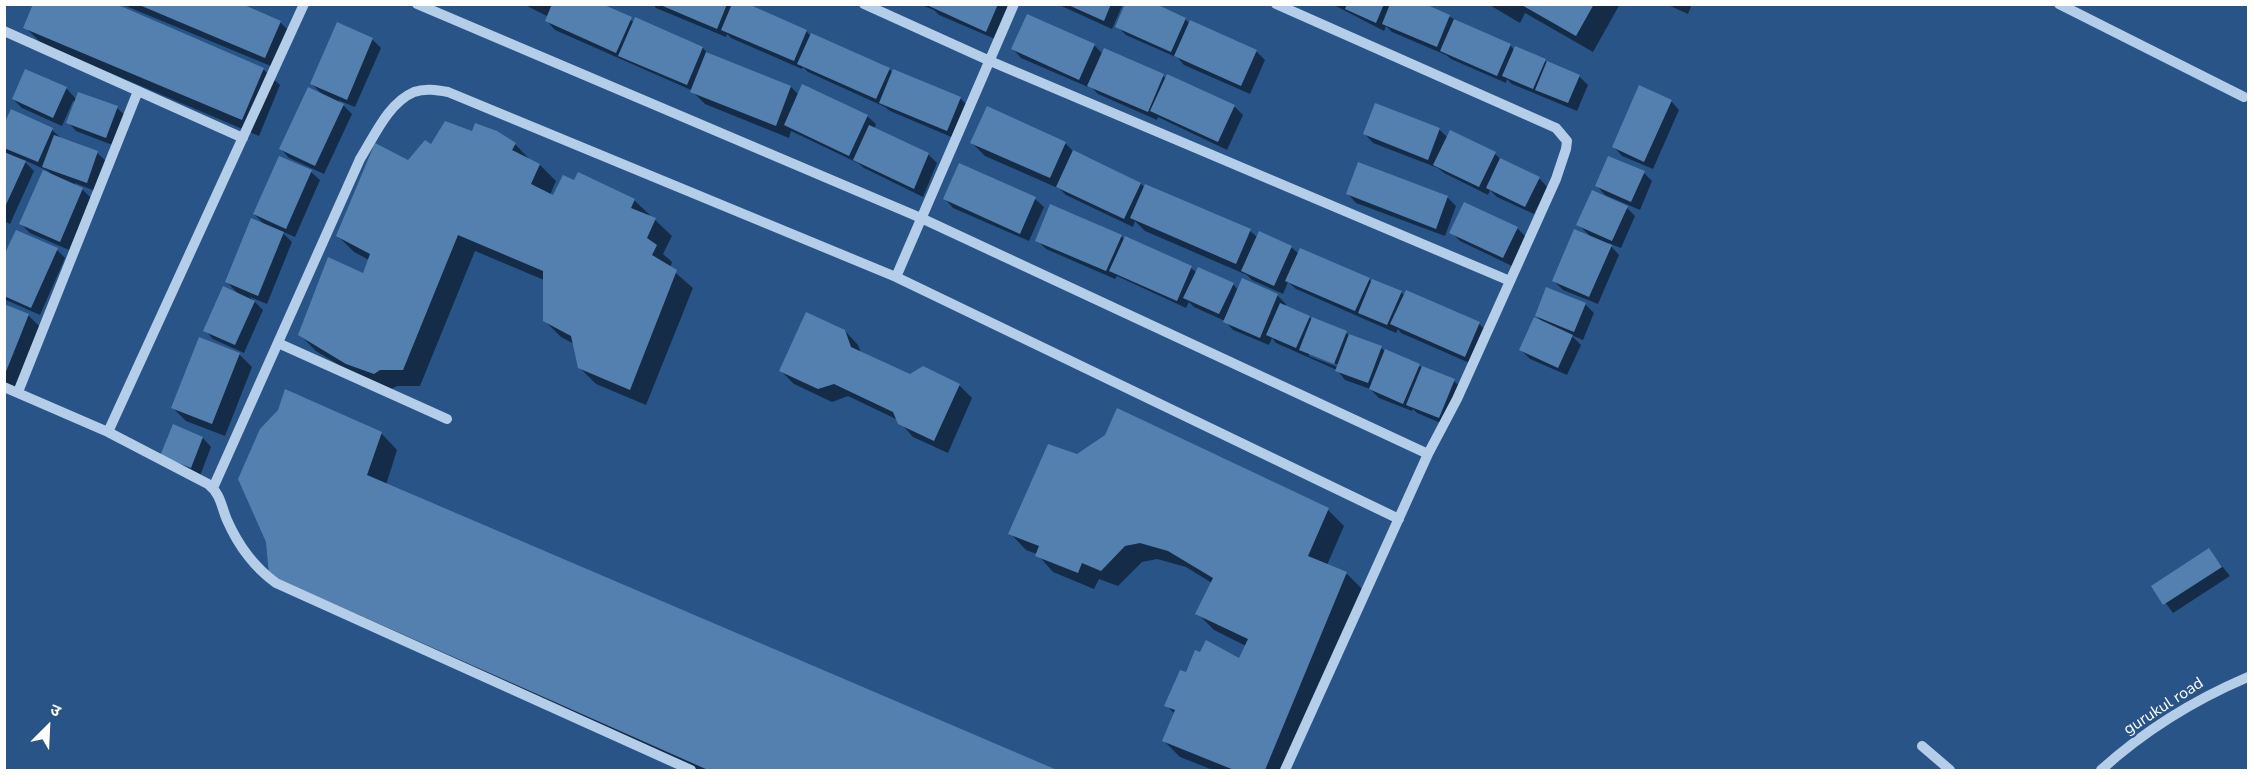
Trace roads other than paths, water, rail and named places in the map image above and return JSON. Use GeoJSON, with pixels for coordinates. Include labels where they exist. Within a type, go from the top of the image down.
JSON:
{"type":"FeatureCollection","features":[{"type":"Feature","properties":{"kind":"street"},"geometry":{"type":"LineString","coordinates":[[108,432],[304,4]]}},
{"type":"Feature","properties":{"kind":"street"},"geometry":{"type":"LineString","coordinates":[[417,4],[921,218],[1428,454]]}},
{"type":"Feature","properties":{"kind":"street"},"geometry":{"type":"LineString","coordinates":[[864,4],[990,61],[1510,281]]}},
{"type":"Feature","properties":{"kind":"street"},"geometry":{"type":"LineString","coordinates":[[896,277],[1014,4]]}},
{"type":"Feature","properties":{"kind":"street"},"geometry":{"type":"LineString","coordinates":[[1276,4],[1556,128],[1567,141],[1556,179],[1457,399],[1428,454],[1286,771]]}},
{"type":"Feature","properties":{"kind":"street"},"geometry":{"type":"LineString","coordinates":[[2059,4],[2244,97]]}},
{"type":"Feature","properties":{"kind":"street"},"geometry":{"type":"LineString","coordinates":[[4,31],[243,138]]}},
{"type":"Feature","properties":{"kind":"street"},"geometry":{"type":"LineString","coordinates":[[213,488],[360,159],[389,112],[399,101],[414,92],[431,90],[448,92],[896,277],[1399,519]]}},
{"type":"Feature","properties":{"kind":"street"},"geometry":{"type":"LineString","coordinates":[[18,392],[138,92]]}},
{"type":"Feature","properties":{"kind":"street"},"geometry":{"type":"LineString","coordinates":[[278,343],[447,419]]}},
{"type":"Feature","properties":{"kind":"street"},"geometry":{"type":"LineString","coordinates":[[4,387],[108,432],[213,488],[219,495],[226,518],[237,540],[256,566],[276,583],[691,771]]}},
{"type":"Feature","properties":{"kind":"street","name":"gurukul road"},"geometry":{"type":"LineString","coordinates":[[2101,771],[2164,721],[2211,693],[2248,677]]}},
{"type":"Feature","properties":{"kind":"street"},"geometry":{"type":"LineString","coordinates":[[1922,746],[1950,771]]}}]}
